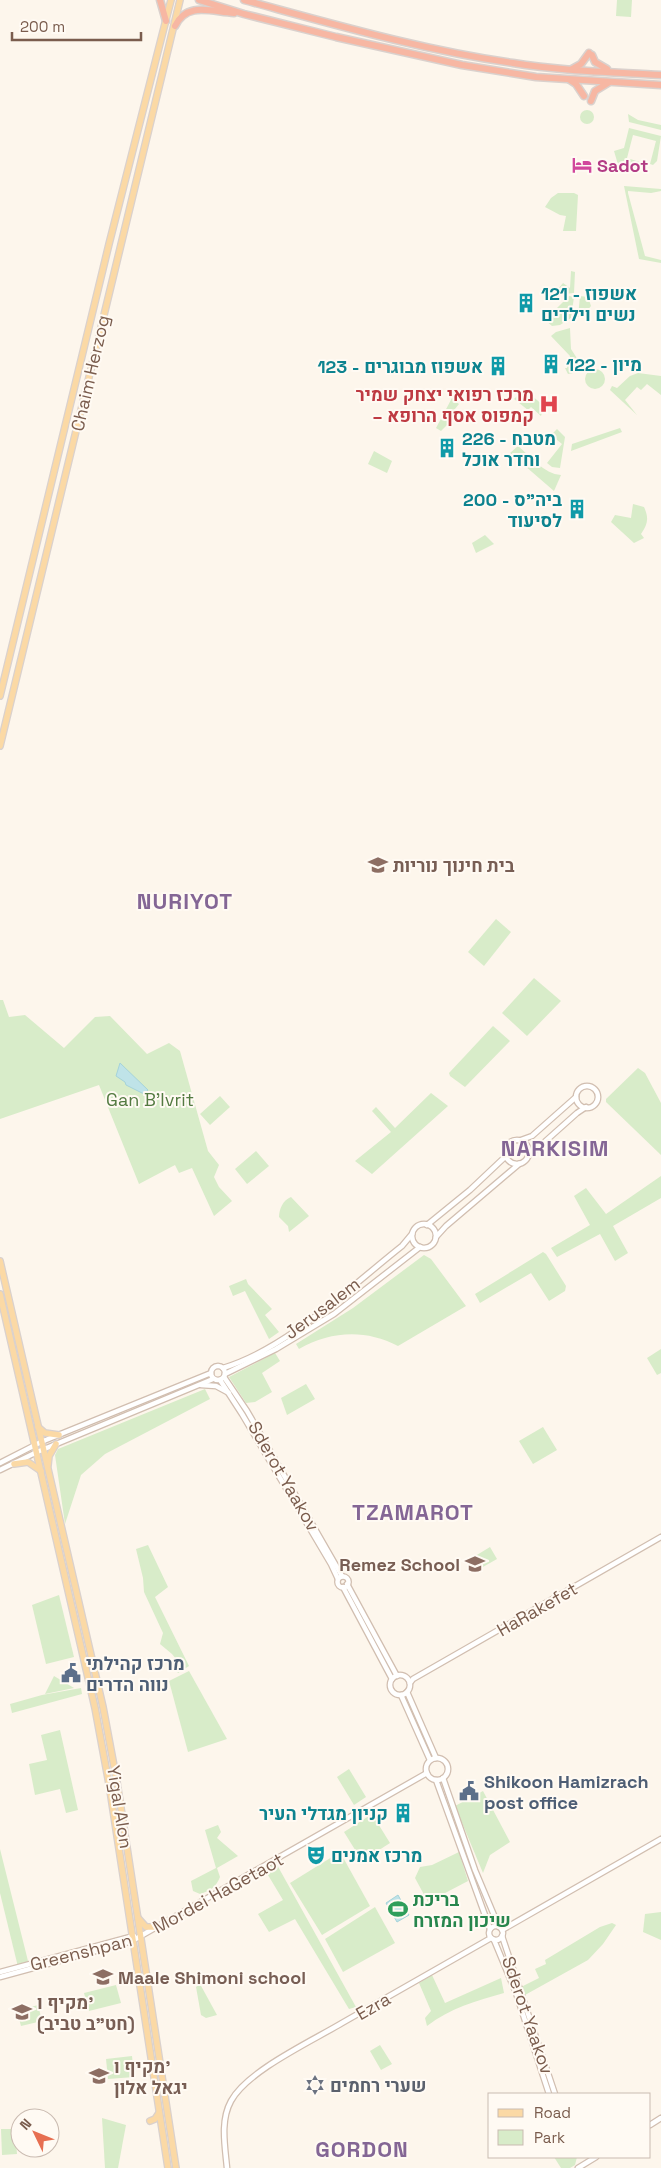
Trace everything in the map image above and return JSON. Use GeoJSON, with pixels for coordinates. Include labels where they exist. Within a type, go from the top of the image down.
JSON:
{"type":"FeatureCollection","features":[{"type":"Feature","properties":{"kind":"highway"},"geometry":{"type":"LineString","coordinates":[[160,0],[166,21]]}},
{"type":"Feature","properties":{"kind":"highway"},"geometry":{"type":"LineString","coordinates":[[199,0],[244,14],[462,65],[536,77],[661,85]]}},
{"type":"Feature","properties":{"kind":"highway"},"geometry":{"type":"LineString","coordinates":[[244,0],[338,26],[446,51],[515,64],[571,70],[661,75]]}},
{"type":"Feature","properties":{"kind":"highway"},"geometry":{"type":"LineString","coordinates":[[175,26],[180,16],[190,10],[244,14]]}},
{"type":"Feature","properties":{"kind":"highway"},"geometry":{"type":"LineString","coordinates":[[571,70],[581,64],[590,54],[598,65],[613,72]]}},
{"type":"Feature","properties":{"kind":"highway"},"geometry":{"type":"LineString","coordinates":[[569,80],[576,84],[584,96]]}},
{"type":"Feature","properties":{"kind":"highway"},"geometry":{"type":"LineString","coordinates":[[592,101],[598,88],[613,82]]}},
{"type":"Feature","properties":{"kind":"main road","name":"Chaim Herzog"},"geometry":{"type":"LineString","coordinates":[[0,696],[170,0]]}},
{"type":"Feature","properties":{"kind":"main road","name":"Chaim Herzog"},"geometry":{"type":"LineString","coordinates":[[0,746],[180,0]]}},
{"type":"Feature","properties":{"kind":"main road"},"geometry":{"type":"LineString","coordinates":[[0,1261],[37,1426],[38,1443]]}},
{"type":"Feature","properties":{"kind":"main road"},"geometry":{"type":"LineString","coordinates":[[0,1294],[40,1451]]}},
{"type":"Feature","properties":{"kind":"main road"},"geometry":{"type":"LineString","coordinates":[[37,1426],[45,1433],[58,1435]]}},
{"type":"Feature","properties":{"kind":"main road"},"geometry":{"type":"LineString","coordinates":[[48,1470],[49,1456],[56,1444]]}},
{"type":"Feature","properties":{"kind":"main road","name":"Yigal Alon"},"geometry":{"type":"LineString","coordinates":[[40,1451],[48,1470],[103,1708],[138,1918],[176,2168]]}},
{"type":"Feature","properties":{"kind":"main road","name":"Yigal Alon"},"geometry":{"type":"LineString","coordinates":[[40,1451],[41,1471],[95,1708],[110,1784],[168,2168]]}},
{"type":"Feature","properties":{"kind":"main road"},"geometry":{"type":"LineString","coordinates":[[14,1464],[28,1462],[41,1471]]}},
{"type":"Feature","properties":{"kind":"main road"},"geometry":{"type":"LineString","coordinates":[[138,1918],[146,1927],[157,1927]]}},
{"type":"Feature","properties":{"kind":"main road"},"geometry":{"type":"LineString","coordinates":[[150,2121],[155,2120],[159,2113]]}},
{"type":"Feature","properties":{"kind":"street"},"geometry":{"type":"LineString","coordinates":[[576,1097],[532,1136],[521,1140],[514,1140],[507,1145],[506,1156],[470,1190],[426,1224],[416,1227],[412,1234],[413,1242],[420,1247],[431,1246],[446,1226],[525,1161],[570,1118],[586,1107],[591,1107],[596,1102],[597,1095],[594,1089],[584,1087],[578,1090],[576,1097],[578,1104],[586,1107]]}},
{"type":"Feature","properties":{"kind":"street"},"geometry":{"type":"LineString","coordinates":[[521,1140],[528,1146],[529,1156]]}},
{"type":"Feature","properties":{"kind":"street"},"geometry":{"type":"LineString","coordinates":[[506,1156],[511,1162],[519,1164]]}},
{"type":"Feature","properties":{"kind":"street"},"geometry":{"type":"LineString","coordinates":[[426,1224],[432,1228],[436,1237]]}},
{"type":"Feature","properties":{"kind":"street","name":"Jerusalem"},"geometry":{"type":"LineString","coordinates":[[211,1373],[217,1366],[223,1368],[251,1356],[292,1332],[387,1258],[412,1234]]}},
{"type":"Feature","properties":{"kind":"street","name":"Jerusalem"},"geometry":{"type":"LineString","coordinates":[[223,1377],[276,1349],[334,1314],[420,1247]]}},
{"type":"Feature","properties":{"kind":"street"},"geometry":{"type":"LineString","coordinates":[[0,1470],[56,1444],[213,1378],[223,1377],[223,1368]]}},
{"type":"Feature","properties":{"kind":"street"},"geometry":{"type":"LineString","coordinates":[[0,1463],[38,1443],[211,1373],[213,1378]]}},
{"type":"Feature","properties":{"kind":"street","name":"Sderot Yaakov"},"geometry":{"type":"LineString","coordinates":[[223,1377],[231,1394],[340,1578]]}},
{"type":"Feature","properties":{"kind":"street","name":"Sderot Yaakov"},"geometry":{"type":"LineString","coordinates":[[223,1377],[247,1411],[340,1578]]}},
{"type":"Feature","properties":{"kind":"street"},"geometry":{"type":"LineString","coordinates":[[193,1387],[206,1384],[216,1386],[231,1394]]}},
{"type":"Feature","properties":{"kind":"street","name":"HaRakefet"},"geometry":{"type":"LineString","coordinates":[[410,1680],[661,1537]]}},
{"type":"Feature","properties":{"kind":"street"},"geometry":{"type":"LineString","coordinates":[[340,1578],[348,1580],[345,1586],[338,1585],[340,1578]]}},
{"type":"Feature","properties":{"kind":"street"},"geometry":{"type":"LineString","coordinates":[[345,1586],[397,1676]]}},
{"type":"Feature","properties":{"kind":"street"},"geometry":{"type":"LineString","coordinates":[[345,1586],[392,1680]]}},
{"type":"Feature","properties":{"kind":"street"},"geometry":{"type":"LineString","coordinates":[[430,1760],[401,1695],[392,1691],[390,1685],[397,1676],[403,1676],[410,1680],[407,1692],[436,1758]]}},
{"type":"Feature","properties":{"kind":"street"},"geometry":{"type":"LineString","coordinates":[[401,1695],[407,1692]]}},
{"type":"Feature","properties":{"kind":"street"},"geometry":{"type":"LineString","coordinates":[[436,1780],[443,1778],[447,1773],[447,1766],[443,1760],[436,1758],[430,1760],[426,1766],[426,1774],[436,1780],[490,1929],[501,1931],[661,1839]]}},
{"type":"Feature","properties":{"kind":"street","name":"Mordei HaGetaot"},"geometry":{"type":"LineString","coordinates":[[140,1937],[426,1774]]}},
{"type":"Feature","properties":{"kind":"street","name":"Sderot Yaakov"},"geometry":{"type":"LineString","coordinates":[[443,1778],[475,1870],[501,1931],[519,1992],[555,2093]]}},
{"type":"Feature","properties":{"kind":"street","name":"Sderot Yaakov"},"geometry":{"type":"LineString","coordinates":[[490,1929],[489,1934],[516,1994],[549,2093]]}},
{"type":"Feature","properties":{"kind":"street","name":"Ezra"},"geometry":{"type":"LineString","coordinates":[[227,2168],[224,2126],[226,2110],[236,2092],[256,2075],[492,1939],[498,1940],[501,1931]]}},
{"type":"Feature","properties":{"kind":"street","name":"Greenshpan"},"geometry":{"type":"LineString","coordinates":[[0,1972],[140,1937]]}},
{"type":"Feature","properties":{"kind":"street","name":"Greenshpan"},"geometry":{"type":"LineString","coordinates":[[0,1978],[132,1938]]}},
{"type":"Feature","properties":{"kind":"street"},"geometry":{"type":"LineString","coordinates":[[578,2168],[592,2158]]}},
{"type":"Feature","properties":{"kind":"green space"},"geometry":{"type":"Polygon","coordinates":[[[617,0],[632,0],[631,17],[616,16],[617,0]]]}},
{"type":"Feature","properties":{"kind":"green space"},"geometry":{"type":"Polygon","coordinates":[[[584,110],[590,110],[594,117],[590,124],[584,124],[580,120],[580,114],[584,110]]]}},
{"type":"Feature","properties":{"kind":"green space"},"geometry":{"type":"Polygon","coordinates":[[[628,114],[638,120],[661,125],[661,130],[629,122],[628,114]]]}},
{"type":"Feature","properties":{"kind":"green space"},"geometry":{"type":"Polygon","coordinates":[[[629,128],[661,136],[657,161],[653,165],[650,164],[656,141],[633,135],[627,158],[646,164],[645,168],[625,166],[619,168],[614,151],[624,148],[629,128]]]}},
{"type":"Feature","properties":{"kind":"green space"},"geometry":{"type":"Polygon","coordinates":[[[624,186],[661,189],[661,191],[651,193],[628,191],[628,193],[645,256],[661,260],[661,263],[639,259],[624,186]]]}},
{"type":"Feature","properties":{"kind":"green space"},"geometry":{"type":"Polygon","coordinates":[[[558,193],[574,193],[578,195],[576,231],[563,231],[566,216],[545,207],[551,198],[558,193]]]}},
{"type":"Feature","properties":{"kind":"green space"},"geometry":{"type":"Polygon","coordinates":[[[571,271],[575,272],[574,293],[564,294],[558,289],[563,283],[570,288],[571,271]]]}},
{"type":"Feature","properties":{"kind":"green space"},"geometry":{"type":"Polygon","coordinates":[[[569,296],[574,297],[571,318],[560,325],[552,326],[545,320],[569,296]]]}},
{"type":"Feature","properties":{"kind":"green space"},"geometry":{"type":"Polygon","coordinates":[[[580,296],[588,297],[591,306],[582,317],[578,317],[580,296]]]}},
{"type":"Feature","properties":{"kind":"green space"},"geometry":{"type":"Polygon","coordinates":[[[570,328],[571,349],[580,363],[573,373],[568,374],[565,368],[567,368],[570,356],[551,336],[556,332],[570,328]]]}},
{"type":"Feature","properties":{"kind":"green space"},"geometry":{"type":"Polygon","coordinates":[[[595,369],[602,372],[605,379],[602,386],[595,389],[588,386],[585,379],[588,372],[595,369]]]}},
{"type":"Feature","properties":{"kind":"green space"},"geometry":{"type":"Polygon","coordinates":[[[638,373],[661,376],[661,395],[647,384],[641,390],[637,387],[625,400],[637,415],[610,390],[612,386],[617,388],[630,376],[638,373]]]}},
{"type":"Feature","properties":{"kind":"green space"},"geometry":{"type":"Polygon","coordinates":[[[524,389],[544,406],[541,416],[531,407],[528,410],[514,399],[524,389]]]}},
{"type":"Feature","properties":{"kind":"green space"},"geometry":{"type":"Polygon","coordinates":[[[452,398],[459,404],[446,420],[449,423],[441,431],[436,428],[452,398]]]}},
{"type":"Feature","properties":{"kind":"green space"},"geometry":{"type":"Polygon","coordinates":[[[620,428],[622,432],[571,451],[572,444],[620,428]]]}},
{"type":"Feature","properties":{"kind":"green space"},"geometry":{"type":"Polygon","coordinates":[[[557,429],[565,437],[560,468],[552,467],[547,463],[562,444],[551,435],[557,429]]]}},
{"type":"Feature","properties":{"kind":"green space"},"geometry":{"type":"Polygon","coordinates":[[[518,446],[543,468],[561,475],[554,491],[510,453],[518,446]]]}},
{"type":"Feature","properties":{"kind":"green space"},"geometry":{"type":"Polygon","coordinates":[[[374,451],[392,461],[387,473],[368,464],[374,451]]]}},
{"type":"Feature","properties":{"kind":"green space"},"geometry":{"type":"Polygon","coordinates":[[[633,504],[644,507],[647,514],[646,524],[641,534],[644,538],[634,543],[611,522],[615,515],[631,518],[633,504]]]}},
{"type":"Feature","properties":{"kind":"green space"},"geometry":{"type":"Polygon","coordinates":[[[485,535],[494,544],[476,553],[472,543],[485,535]]]}},
{"type":"Feature","properties":{"kind":"green space"},"geometry":{"type":"Polygon","coordinates":[[[496,919],[511,932],[484,966],[468,952],[496,919]]]}},
{"type":"Feature","properties":{"kind":"green space"},"geometry":{"type":"Polygon","coordinates":[[[534,978],[561,1001],[527,1036],[502,1013],[534,978]]]}},
{"type":"Feature","properties":{"kind":"green space","name":"Gan B’Ivrit"},"geometry":{"type":"Polygon","coordinates":[[[0,1000],[3,1000],[9,1017],[25,1015],[64,1048],[95,1017],[110,1016],[147,1054],[169,1043],[180,1051],[208,1151],[219,1165],[214,1177],[219,1187],[232,1201],[214,1216],[192,1168],[179,1173],[175,1165],[139,1184],[99,1085],[0,1119],[0,1000]]]}},
{"type":"Feature","properties":{"kind":"green space"},"geometry":{"type":"Polygon","coordinates":[[[493,1026],[510,1041],[465,1087],[450,1076],[449,1073],[493,1026]]]}},
{"type":"Feature","properties":{"kind":"green space"},"geometry":{"type":"Polygon","coordinates":[[[638,1068],[645,1073],[661,1103],[661,1155],[606,1102],[606,1099],[638,1068]]]}},
{"type":"Feature","properties":{"kind":"green space"},"geometry":{"type":"Polygon","coordinates":[[[431,1093],[448,1106],[372,1174],[355,1161],[391,1132],[372,1111],[376,1107],[395,1128],[431,1093]]]}},
{"type":"Feature","properties":{"kind":"green space"},"geometry":{"type":"Polygon","coordinates":[[[220,1096],[230,1107],[210,1125],[200,1114],[220,1096]]]}},
{"type":"Feature","properties":{"kind":"green space"},"geometry":{"type":"Polygon","coordinates":[[[256,1151],[269,1166],[247,1184],[235,1169],[256,1151]]]}},
{"type":"Feature","properties":{"kind":"green space"},"geometry":{"type":"Polygon","coordinates":[[[661,1176],[661,1198],[613,1226],[628,1253],[615,1261],[600,1234],[557,1257],[551,1248],[590,1225],[574,1196],[586,1188],[606,1214],[661,1176]]]}},
{"type":"Feature","properties":{"kind":"green space"},"geometry":{"type":"Polygon","coordinates":[[[291,1197],[309,1216],[289,1232],[288,1226],[279,1217],[282,1205],[291,1197]]]}},
{"type":"Feature","properties":{"kind":"green space"},"geometry":{"type":"Polygon","coordinates":[[[543,1252],[566,1286],[565,1291],[549,1301],[531,1273],[480,1303],[475,1294],[543,1252]]]}},
{"type":"Feature","properties":{"kind":"green space"},"geometry":{"type":"Polygon","coordinates":[[[424,1255],[431,1259],[466,1306],[398,1346],[373,1337],[348,1334],[323,1339],[299,1349],[296,1344],[353,1308],[424,1255]]]}},
{"type":"Feature","properties":{"kind":"green space"},"geometry":{"type":"Polygon","coordinates":[[[246,1279],[248,1284],[272,1309],[265,1315],[279,1332],[269,1339],[245,1291],[233,1296],[229,1286],[246,1279]]]}},
{"type":"Feature","properties":{"kind":"green space"},"geometry":{"type":"Polygon","coordinates":[[[661,1349],[661,1373],[657,1375],[647,1358],[661,1349]]]}},
{"type":"Feature","properties":{"kind":"green space"},"geometry":{"type":"Polygon","coordinates":[[[275,1353],[280,1361],[262,1373],[272,1392],[255,1402],[246,1403],[229,1377],[275,1353]]]}},
{"type":"Feature","properties":{"kind":"green space"},"geometry":{"type":"Polygon","coordinates":[[[306,1384],[315,1399],[287,1415],[281,1398],[306,1384]]]}},
{"type":"Feature","properties":{"kind":"green space"},"geometry":{"type":"Polygon","coordinates":[[[205,1389],[210,1399],[105,1454],[81,1475],[65,1524],[55,1455],[58,1449],[205,1389]]]}},
{"type":"Feature","properties":{"kind":"green space"},"geometry":{"type":"Polygon","coordinates":[[[543,1427],[557,1450],[533,1464],[519,1441],[543,1427]]]}},
{"type":"Feature","properties":{"kind":"green space"},"geometry":{"type":"Polygon","coordinates":[[[148,1545],[168,1587],[155,1597],[189,1666],[178,1673],[176,1670],[180,1664],[160,1644],[163,1633],[144,1592],[143,1578],[136,1549],[148,1545]]]}},
{"type":"Feature","properties":{"kind":"green space"},"geometry":{"type":"Polygon","coordinates":[[[490,1547],[497,1559],[474,1572],[467,1561],[490,1547]]]}},
{"type":"Feature","properties":{"kind":"green space"},"geometry":{"type":"Polygon","coordinates":[[[59,1595],[74,1657],[46,1664],[32,1605],[59,1595]]]}},
{"type":"Feature","properties":{"kind":"green space"},"geometry":{"type":"Polygon","coordinates":[[[189,1671],[227,1739],[188,1752],[169,1681],[189,1671]]]}},
{"type":"Feature","properties":{"kind":"green space"},"geometry":{"type":"Polygon","coordinates":[[[54,1676],[74,1688],[45,1694],[54,1676]]]}},
{"type":"Feature","properties":{"kind":"green space"},"geometry":{"type":"Polygon","coordinates":[[[81,1688],[82,1694],[12,1713],[10,1704],[42,1695],[81,1688]]]}},
{"type":"Feature","properties":{"kind":"green space"},"geometry":{"type":"Polygon","coordinates":[[[60,1730],[78,1810],[66,1813],[60,1789],[35,1795],[29,1764],[47,1760],[41,1735],[60,1730]]]}},
{"type":"Feature","properties":{"kind":"green space"},"geometry":{"type":"Polygon","coordinates":[[[349,1769],[366,1797],[354,1805],[337,1777],[349,1769]]]}},
{"type":"Feature","properties":{"kind":"green space"},"geometry":{"type":"Polygon","coordinates":[[[483,1791],[510,1842],[490,1855],[483,1873],[455,1806],[483,1791]]]}},
{"type":"Feature","properties":{"kind":"green space"},"geometry":{"type":"Polygon","coordinates":[[[372,1814],[390,1843],[362,1861],[344,1832],[372,1814]]]}},
{"type":"Feature","properties":{"kind":"green space"},"geometry":{"type":"Polygon","coordinates":[[[218,1825],[221,1832],[217,1838],[238,1856],[217,1868],[220,1877],[217,1883],[210,1890],[200,1894],[193,1891],[191,1881],[216,1868],[205,1830],[218,1825]]]}},
{"type":"Feature","properties":{"kind":"green space"},"geometry":{"type":"Polygon","coordinates":[[[0,1849],[29,1965],[18,1967],[0,1893],[0,1849]]]}},
{"type":"Feature","properties":{"kind":"green space"},"geometry":{"type":"Polygon","coordinates":[[[340,1852],[370,1906],[322,1935],[290,1883],[340,1852]]]}},
{"type":"Feature","properties":{"kind":"green space"},"geometry":{"type":"Polygon","coordinates":[[[459,1852],[468,1881],[428,1902],[415,1878],[420,1867],[432,1865],[459,1852]]]}},
{"type":"Feature","properties":{"kind":"green space"},"geometry":{"type":"Polygon","coordinates":[[[276,1863],[356,2007],[349,2009],[295,1919],[269,1932],[258,1914],[283,1900],[265,1870],[276,1863]]]}},
{"type":"Feature","properties":{"kind":"green space"},"geometry":{"type":"Polygon","coordinates":[[[375,1907],[395,1943],[343,1972],[325,1939],[375,1907]]]}},
{"type":"Feature","properties":{"kind":"green space"},"geometry":{"type":"Polygon","coordinates":[[[661,1912],[661,1940],[643,1932],[645,1914],[661,1912]]]}},
{"type":"Feature","properties":{"kind":"green space"},"geometry":{"type":"Polygon","coordinates":[[[612,1923],[616,1925],[603,1944],[588,1960],[525,1995],[521,1987],[539,1978],[535,1969],[546,1964],[545,1960],[600,1927],[612,1923]]]}},
{"type":"Feature","properties":{"kind":"green space"},"geometry":{"type":"Polygon","coordinates":[[[432,1975],[445,2003],[501,1978],[504,1993],[454,2010],[427,2026],[425,2018],[431,2011],[419,1983],[432,1975]]]}},
{"type":"Feature","properties":{"kind":"green space"},"geometry":{"type":"Polygon","coordinates":[[[200,1984],[217,2015],[206,2018],[201,2015],[196,1987],[200,1984]]]}},
{"type":"Feature","properties":{"kind":"green space"},"geometry":{"type":"Polygon","coordinates":[[[116,1985],[121,2003],[89,2011],[84,1993],[116,1985]]]}},
{"type":"Feature","properties":{"kind":"green space"},"geometry":{"type":"Polygon","coordinates":[[[38,2005],[42,2021],[21,2026],[17,2011],[38,2005]]]}},
{"type":"Feature","properties":{"kind":"green space"},"geometry":{"type":"Polygon","coordinates":[[[380,2045],[392,2064],[381,2070],[370,2051],[380,2045]]]}},
{"type":"Feature","properties":{"kind":"green space"},"geometry":{"type":"Polygon","coordinates":[[[132,2056],[134,2077],[108,2079],[106,2059],[132,2056]]]}},
{"type":"Feature","properties":{"kind":"green space"},"geometry":{"type":"Polygon","coordinates":[[[102,2118],[126,2125],[118,2168],[105,2168],[102,2118]]]}},
{"type":"Feature","properties":{"kind":"green space"},"geometry":{"type":"Polygon","coordinates":[[[1,2129],[10,2129],[10,2154],[2,2155],[1,2129]]]}},
{"type":"Feature","properties":{"kind":"green space"},"geometry":{"type":"Polygon","coordinates":[[[555,2158],[577,2158],[575,2165],[570,2168],[561,2168],[555,2158]]]}},
{"type":"Feature","properties":{"kind":"water"},"geometry":{"type":"Polygon","coordinates":[[[120,1063],[148,1090],[144,1094],[126,1085],[125,1082],[116,1076],[120,1063]]]}},
{"type":"Feature","properties":{"kind":"water","name":"בריכת שיכון המזרח"},"geometry":{"type":"Polygon","coordinates":[[[398,1895],[409,1915],[397,1922],[386,1903],[398,1895]]]}},
{"type":"Feature","properties":{"kind":"place","name":"Sadot"},"geometry":{"type":"Point","coordinates":[582,165]}},
{"type":"Feature","properties":{"kind":"place","name":"121 - אשפוז נשים וילדים"},"geometry":{"type":"Point","coordinates":[526,303]}},
{"type":"Feature","properties":{"kind":"place","name":"122 - מיון"},"geometry":{"type":"Point","coordinates":[551,364]}},
{"type":"Feature","properties":{"kind":"place","name":"123 - אשפוז מבוגרים"},"geometry":{"type":"Point","coordinates":[498,366]}},
{"type":"Feature","properties":{"kind":"place","name":"מרכז רפואי יצחק שמיר – קמפוס אסף הרופא"},"geometry":{"type":"Point","coordinates":[549,404]}},
{"type":"Feature","properties":{"kind":"place","name":"226 - מטבח וחדר אוכל"},"geometry":{"type":"Point","coordinates":[447,448]}},
{"type":"Feature","properties":{"kind":"place","name":"200 - ביה\"ס לסיעוד"},"geometry":{"type":"Point","coordinates":[577,509]}},
{"type":"Feature","properties":{"kind":"place","name":"בית חינוך נוריות"},"geometry":{"type":"Point","coordinates":[378,865]}},
{"type":"Feature","properties":{"kind":"place","name":"Remez School"},"geometry":{"type":"Point","coordinates":[475,1564]}},
{"type":"Feature","properties":{"kind":"place","name":"מרכז קהילתי נווה הדרים"},"geometry":{"type":"Point","coordinates":[71,1673]}},
{"type":"Feature","properties":{"kind":"place","name":"Shikoon Hamizrach post office"},"geometry":{"type":"Point","coordinates":[469,1791]}},
{"type":"Feature","properties":{"kind":"place","name":"קניון מגדלי העיר"},"geometry":{"type":"Point","coordinates":[403,1813]}},
{"type":"Feature","properties":{"kind":"place","name":"מרכז אמנים"},"geometry":{"type":"Point","coordinates":[316,1855]}},
{"type":"Feature","properties":{"kind":"place","name":"בריכת שיכון המזרח"},"geometry":{"type":"Point","coordinates":[398,1909]}},
{"type":"Feature","properties":{"kind":"place","name":"Maale Shimoni school"},"geometry":{"type":"Point","coordinates":[103,1977]}},
{"type":"Feature","properties":{"kind":"place","name":"מקיף ו' (חט\"ב טביב)"},"geometry":{"type":"Point","coordinates":[22,2012]}},
{"type":"Feature","properties":{"kind":"place","name":"מקיף ו' יגאל אלון"},"geometry":{"type":"Point","coordinates":[99,2076]}},
{"type":"Feature","properties":{"kind":"place","name":"שערי רחמים"},"geometry":{"type":"Point","coordinates":[315,2085]}},
{"type":"Feature","properties":{"kind":"district","name":"NURIYOT"},"geometry":{"type":"Point","coordinates":[185,901]}},
{"type":"Feature","properties":{"kind":"district","name":"NARKISIM"},"geometry":{"type":"Point","coordinates":[555,1148]}},
{"type":"Feature","properties":{"kind":"district","name":"TZAMAROT"},"geometry":{"type":"Point","coordinates":[413,1512]}},
{"type":"Feature","properties":{"kind":"district","name":"GORDON"},"geometry":{"type":"Point","coordinates":[362,2149]}}]}
